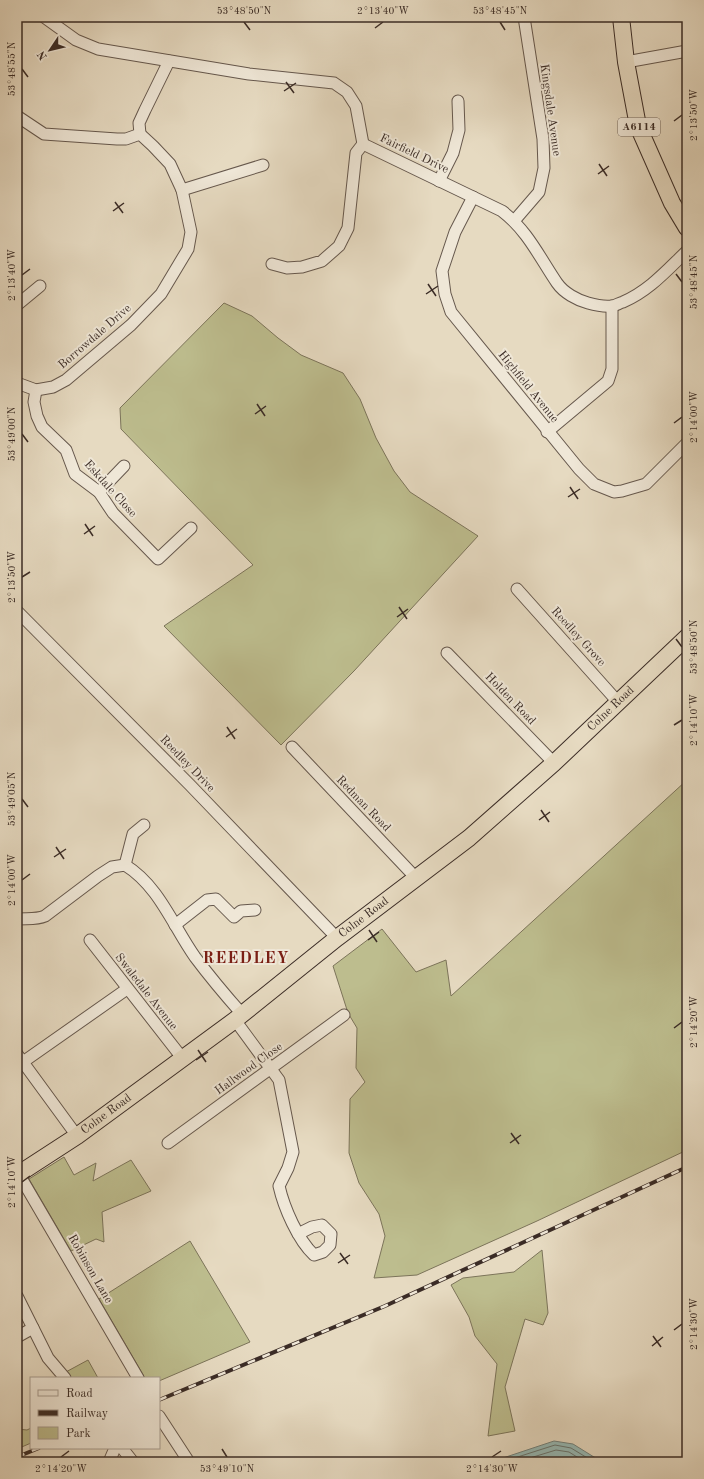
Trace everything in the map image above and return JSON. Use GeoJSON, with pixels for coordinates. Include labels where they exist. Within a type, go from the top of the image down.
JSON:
{"type":"FeatureCollection","features":[{"type":"Feature","properties":{"kind":"highway","name":"A6114"},"geometry":{"type":"LineString","coordinates":[[621,17],[626,62],[638,126],[672,203],[687,228]]}},
{"type":"Feature","properties":{"kind":"highway","name":"Colne Road"},"geometry":{"type":"LineString","coordinates":[[18,1173],[77,1136],[239,1017],[337,938],[469,838],[554,763],[687,637]]}},
{"type":"Feature","properties":{"kind":"street","name":"Fairfield Drive"},"geometry":{"type":"LineString","coordinates":[[44,17],[76,40],[98,49],[249,74],[334,83],[347,92],[356,106],[363,144],[502,211],[514,221],[542,258],[558,284],[565,291],[583,301],[599,306],[612,306],[633,298],[647,289],[687,251]]}},
{"type":"Feature","properties":{"kind":"street","name":"Kingsdale Avenue"},"geometry":{"type":"LineString","coordinates":[[514,221],[539,192],[544,168],[544,139],[524,17]]}},
{"type":"Feature","properties":{"kind":"street"},"geometry":{"type":"LineString","coordinates":[[626,62],[687,51]]}},
{"type":"Feature","properties":{"kind":"street"},"geometry":{"type":"LineString","coordinates":[[17,116],[44,134],[126,139],[140,134],[139,123],[169,61]]}},
{"type":"Feature","properties":{"kind":"street"},"geometry":{"type":"LineString","coordinates":[[439,181],[453,153],[459,130],[458,101]]}},
{"type":"Feature","properties":{"kind":"street","name":"Borrowdale Drive"},"geometry":{"type":"LineString","coordinates":[[36,390],[52,387],[66,380],[131,325],[161,294],[188,249],[191,232],[182,190],[170,164],[154,146],[140,134]]}},
{"type":"Feature","properties":{"kind":"street"},"geometry":{"type":"LineString","coordinates":[[272,264],[287,268],[302,267],[322,261],[339,246],[348,228],[356,153],[363,144]]}},
{"type":"Feature","properties":{"kind":"street"},"geometry":{"type":"LineString","coordinates":[[182,190],[263,165]]}},
{"type":"Feature","properties":{"kind":"street","name":"Highfield Avenue"},"geometry":{"type":"LineString","coordinates":[[473,197],[455,232],[442,271],[445,294],[451,312],[578,469],[594,484],[614,492],[646,484],[687,443]]}},
{"type":"Feature","properties":{"kind":"street"},"geometry":{"type":"LineString","coordinates":[[17,305],[40,286]]}},
{"type":"Feature","properties":{"kind":"street"},"geometry":{"type":"LineString","coordinates":[[547,432],[608,381],[612,369],[612,306]]}},
{"type":"Feature","properties":{"kind":"street"},"geometry":{"type":"LineString","coordinates":[[17,383],[36,390]]}},
{"type":"Feature","properties":{"kind":"street","name":"Eskdale Close"},"geometry":{"type":"LineString","coordinates":[[36,390],[34,402],[37,416],[42,427],[66,450],[75,474],[99,492],[113,513],[158,559],[191,528]]}},
{"type":"Feature","properties":{"kind":"street"},"geometry":{"type":"LineString","coordinates":[[99,492],[124,466]]}},
{"type":"Feature","properties":{"kind":"street","name":"Reedley Grove"},"geometry":{"type":"LineString","coordinates":[[518,589],[618,702]]}},
{"type":"Feature","properties":{"kind":"street","name":"Reedley Drive"},"geometry":{"type":"LineString","coordinates":[[17,611],[195,790],[337,938]]}},
{"type":"Feature","properties":{"kind":"street","name":"Holden Road"},"geometry":{"type":"LineString","coordinates":[[447,654],[554,763]]}},
{"type":"Feature","properties":{"kind":"street","name":"Redman Road"},"geometry":{"type":"LineString","coordinates":[[292,747],[416,878]]}},
{"type":"Feature","properties":{"kind":"street"},"geometry":{"type":"LineString","coordinates":[[125,865],[134,834],[144,825]]}},
{"type":"Feature","properties":{"kind":"street"},"geometry":{"type":"LineString","coordinates":[[17,919],[24,918],[37,920],[45,916],[112,867],[125,865],[136,872],[162,902],[195,957],[239,1017],[279,1080],[293,1152],[288,1168],[279,1186],[281,1196],[298,1234]]}},
{"type":"Feature","properties":{"kind":"street"},"geometry":{"type":"LineString","coordinates":[[175,925],[207,900],[216,899],[234,917],[241,912],[255,910]]}},
{"type":"Feature","properties":{"kind":"street","name":"Swaledale Avenue"},"geometry":{"type":"LineString","coordinates":[[90,940],[182,1059]]}},
{"type":"Feature","properties":{"kind":"street"},"geometry":{"type":"LineString","coordinates":[[77,1136],[20,1058],[127,989]]}},
{"type":"Feature","properties":{"kind":"street","name":"Hallwood Close"},"geometry":{"type":"LineString","coordinates":[[168,1143],[344,1015]]}},
{"type":"Feature","properties":{"kind":"street","name":"Robinson Lane"},"geometry":{"type":"LineString","coordinates":[[18,1173],[137,1377]]}},
{"type":"Feature","properties":{"kind":"street"},"geometry":{"type":"LineString","coordinates":[[17,1296],[48,1358],[64,1377]]}},
{"type":"Feature","properties":{"kind":"street"},"geometry":{"type":"LineString","coordinates":[[17,1337],[33,1328]]}},
{"type":"Feature","properties":{"kind":"street"},"geometry":{"type":"LineString","coordinates":[[160,1418],[189,1462]]}},
{"type":"Feature","properties":{"kind":"street"},"geometry":{"type":"LineString","coordinates":[[109,1462],[114,1449]]}},
{"type":"Feature","properties":{"kind":"street"},"geometry":{"type":"LineString","coordinates":[[123,1449],[133,1462]]}},
{"type":"Feature","properties":{"kind":"green space"},"geometry":{"type":"Polygon","coordinates":[[[224,303],[252,316],[301,355],[343,373],[360,399],[376,438],[394,471],[410,492],[478,536],[354,671],[281,745],[164,626],[253,565],[121,429],[120,408],[224,303]]]}},
{"type":"Feature","properties":{"kind":"green space"},"geometry":{"type":"Polygon","coordinates":[[[687,780],[687,1150],[537,1221],[417,1275],[374,1278],[385,1236],[379,1214],[359,1183],[349,1153],[350,1099],[365,1082],[356,1068],[357,1028],[348,1013],[333,966],[382,929],[416,972],[446,960],[451,996],[687,780]]]}},
{"type":"Feature","properties":{"kind":"green space"},"geometry":{"type":"Polygon","coordinates":[[[64,1157],[74,1175],[96,1163],[93,1181],[131,1160],[151,1191],[102,1212],[104,1242],[96,1239],[71,1251],[29,1179],[64,1157]]]}},
{"type":"Feature","properties":{"kind":"green space"},"geometry":{"type":"Polygon","coordinates":[[[190,1241],[250,1342],[160,1381],[160,1377],[144,1377],[99,1299],[190,1241]]]}},
{"type":"Feature","properties":{"kind":"green space"},"geometry":{"type":"Polygon","coordinates":[[[542,1250],[548,1313],[543,1325],[525,1319],[505,1387],[515,1431],[488,1436],[497,1364],[475,1336],[469,1317],[451,1285],[463,1278],[514,1272],[542,1250]]]}},
{"type":"Feature","properties":{"kind":"green space"},"geometry":{"type":"Polygon","coordinates":[[[88,1360],[97,1377],[69,1377],[64,1373],[88,1360]]]}},
{"type":"Feature","properties":{"kind":"green space"},"geometry":{"type":"Polygon","coordinates":[[[30,1428],[30,1443],[17,1449],[17,1429],[27,1430],[30,1428]]]}},
{"type":"Feature","properties":{"kind":"water"},"geometry":{"type":"Polygon","coordinates":[[[554,1441],[573,1444],[602,1462],[491,1462],[554,1441]]]}},
{"type":"Feature","properties":{"kind":"railway"},"geometry":{"type":"LineString","coordinates":[[160,1400],[385,1306],[687,1167]]}},
{"type":"Feature","properties":{"kind":"railway"},"geometry":{"type":"LineString","coordinates":[[17,1457],[37,1449]]}},
{"type":"Feature","properties":{"kind":"district","name":"REEDLEY"},"geometry":{"type":"Point","coordinates":[246,959]}}]}
